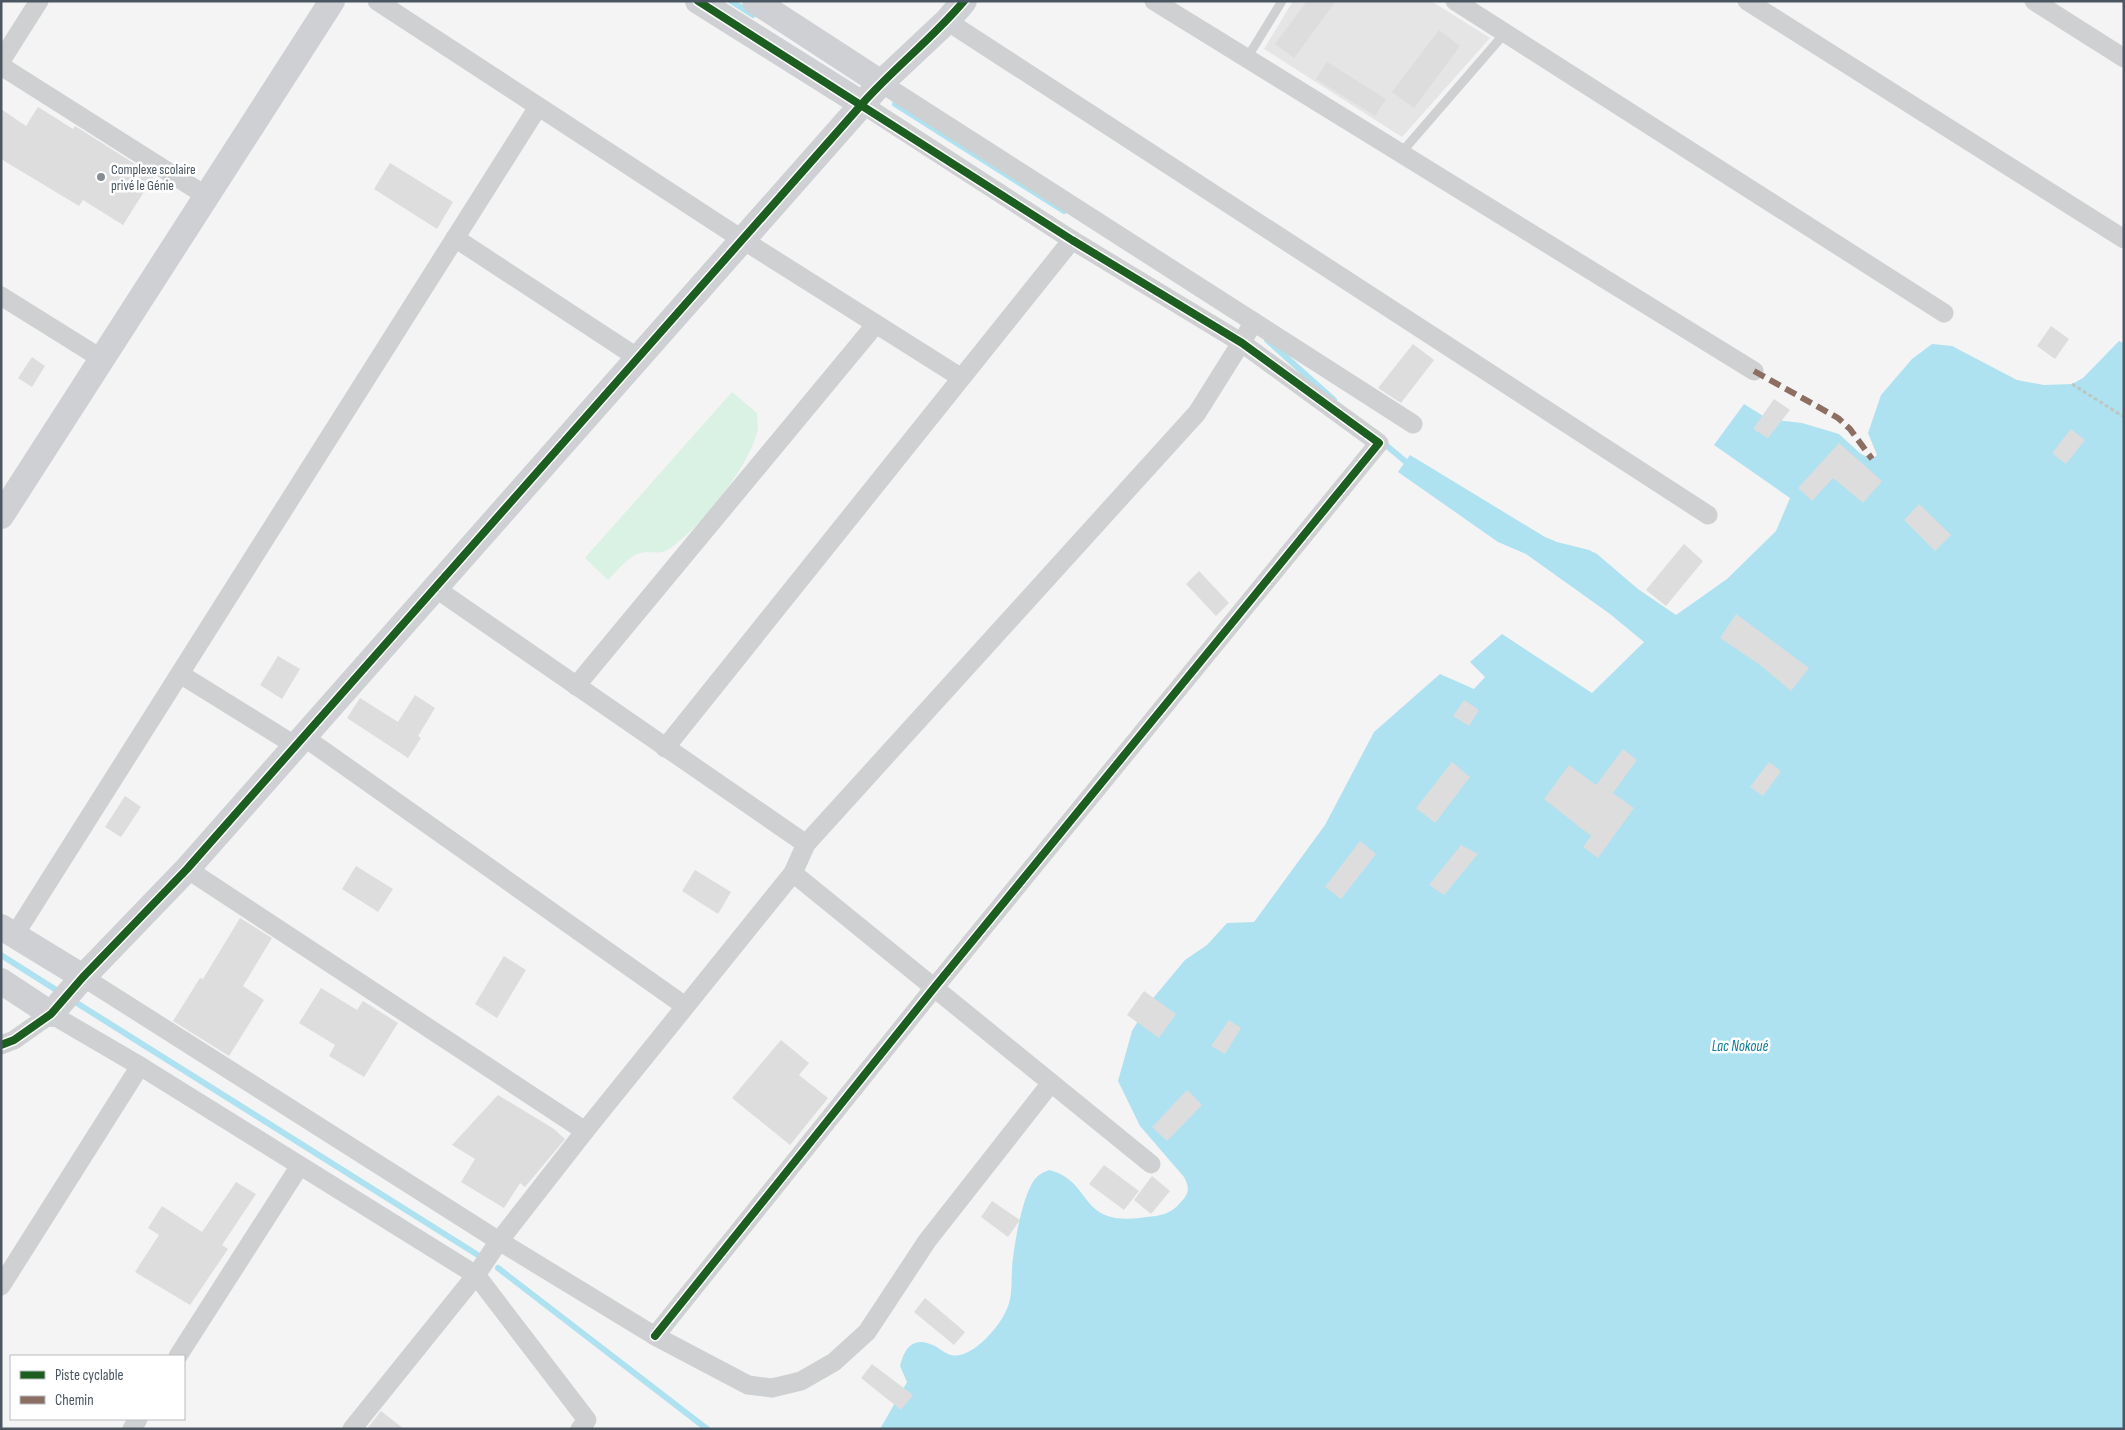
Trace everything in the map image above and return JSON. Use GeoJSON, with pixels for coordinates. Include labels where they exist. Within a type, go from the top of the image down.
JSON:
{"type":"FeatureCollection","features":[{"type":"Feature","properties":{"kind":"street"},"geometry":{"type":"LineString","coordinates":[[1,61],[39,1]]}},
{"type":"Feature","properties":{"kind":"street"},"geometry":{"type":"LineString","coordinates":[[1,516],[208,197],[332,1]]}},
{"type":"Feature","properties":{"kind":"street"},"geometry":{"type":"LineString","coordinates":[[377,1],[743,240],[960,377]]}},
{"type":"Feature","properties":{"kind":"street"},"geometry":{"type":"LineString","coordinates":[[655,1336],[934,988],[1379,443],[1242,343],[1072,240],[862,104],[698,1]]}},
{"type":"Feature","properties":{"kind":"street"},"geometry":{"type":"LineString","coordinates":[[1,1045],[14,1040],[51,1014],[83,977],[187,869],[862,104],[881,83],[947,21],[964,1]]}},
{"type":"Feature","properties":{"kind":"street"},"geometry":{"type":"LineString","coordinates":[[1154,1],[1754,371]]}},
{"type":"Feature","properties":{"kind":"street"},"geometry":{"type":"LineString","coordinates":[[1455,1],[1944,313]]}},
{"type":"Feature","properties":{"kind":"street"},"geometry":{"type":"LineString","coordinates":[[1747,1],[2124,239]]}},
{"type":"Feature","properties":{"kind":"street"},"geometry":{"type":"LineString","coordinates":[[2034,1],[2124,58]]}},
{"type":"Feature","properties":{"kind":"street"},"geometry":{"type":"LineString","coordinates":[[764,4],[881,83],[1413,424]]}},
{"type":"Feature","properties":{"kind":"street"},"geometry":{"type":"LineString","coordinates":[[947,21],[1708,515]]}},
{"type":"Feature","properties":{"kind":"street"},"geometry":{"type":"LineString","coordinates":[[1,66],[208,197]]}},
{"type":"Feature","properties":{"kind":"street"},"geometry":{"type":"LineString","coordinates":[[538,107],[180,674],[8,931],[499,1241],[655,1336],[748,1385],[772,1388],[801,1380],[834,1362],[867,1332],[927,1240],[1051,1083]]}},
{"type":"Feature","properties":{"kind":"street"},"geometry":{"type":"LineString","coordinates":[[455,238],[638,358]]}},
{"type":"Feature","properties":{"kind":"street"},"geometry":{"type":"LineString","coordinates":[[665,748],[960,377],[1072,240]]}},
{"type":"Feature","properties":{"kind":"street"},"geometry":{"type":"LineString","coordinates":[[1,296],[102,359]]}},
{"type":"Feature","properties":{"kind":"street"},"geometry":{"type":"LineString","coordinates":[[352,1429],[476,1275],[499,1241],[685,1006],[793,873],[806,844],[1198,413],[1254,322]]}},
{"type":"Feature","properties":{"kind":"street"},"geometry":{"type":"LineString","coordinates":[[576,686],[876,324]]}},
{"type":"Feature","properties":{"kind":"street"},"geometry":{"type":"LineString","coordinates":[[435,588],[806,844]]}},
{"type":"Feature","properties":{"kind":"street"},"geometry":{"type":"LineString","coordinates":[[180,674],[300,742],[685,1006]]}},
{"type":"Feature","properties":{"kind":"street"},"geometry":{"type":"LineString","coordinates":[[187,869],[586,1131]]}},
{"type":"Feature","properties":{"kind":"street"},"geometry":{"type":"LineString","coordinates":[[793,873],[1151,1164]]}},
{"type":"Feature","properties":{"kind":"street"},"geometry":{"type":"LineString","coordinates":[[1,981],[51,1014],[140,1066],[299,1167],[476,1275],[587,1420],[580,1429]]}},
{"type":"Feature","properties":{"kind":"street"},"geometry":{"type":"LineString","coordinates":[[1,1286],[140,1066]]}},
{"type":"Feature","properties":{"kind":"street"},"geometry":{"type":"LineString","coordinates":[[179,1355],[299,1167]]}},
{"type":"Feature","properties":{"kind":"lane"},"geometry":{"type":"LineString","coordinates":[[1247,58],[1282,1]]}},
{"type":"Feature","properties":{"kind":"lane"},"geometry":{"type":"LineString","coordinates":[[1401,154],[1505,33]]}},
{"type":"Feature","properties":{"kind":"path"},"geometry":{"type":"LineString","coordinates":[[2072,384],[2124,417]]}},
{"type":"Feature","properties":{"kind":"shaded area"},"geometry":{"type":"Polygon","coordinates":[[[1293,1],[1431,1],[1490,38],[1402,137],[1264,49],[1293,1]]]}},
{"type":"Feature","properties":{"kind":"green space"},"geometry":{"type":"Polygon","coordinates":[[[732,392],[757,413],[758,425],[752,446],[734,479],[708,512],[681,540],[666,551],[658,553],[643,552],[635,555],[608,580],[585,558],[732,392]]]}},
{"type":"Feature","properties":{"kind":"water","name":"Lac Nokoué"},"geometry":{"type":"Polygon","coordinates":[[[2119,341],[2124,343],[2124,1429],[880,1429],[907,1382],[900,1366],[908,1348],[921,1342],[935,1346],[951,1355],[967,1353],[983,1342],[996,1327],[1008,1308],[1014,1248],[1023,1207],[1031,1185],[1039,1175],[1049,1170],[1060,1174],[1069,1179],[1099,1212],[1117,1218],[1127,1219],[1165,1214],[1177,1207],[1185,1197],[1188,1188],[1184,1177],[1140,1126],[1118,1081],[1132,1031],[1149,1003],[1185,960],[1207,945],[1227,923],[1254,922],[1325,825],[1374,732],[1440,674],[1474,689],[1485,677],[1470,662],[1502,634],[1592,693],[1644,642],[1610,614],[1526,554],[1498,542],[1398,472],[1410,455],[1545,537],[1597,554],[1638,589],[1676,615],[1727,579],[1776,531],[1790,498],[1714,445],[1744,404],[1768,419],[1802,423],[1839,434],[1861,454],[1872,459],[1877,455],[1868,433],[1881,395],[1912,359],[1932,344],[1952,346],[2017,380],[2044,385],[2072,384],[2083,378],[2119,341]]]}},
{"type":"Feature","properties":{"kind":"building"},"geometry":{"type":"Polygon","coordinates":[[[1307,1],[1336,1],[1294,58],[1275,44],[1307,1]]]}},
{"type":"Feature","properties":{"kind":"building"},"geometry":{"type":"Polygon","coordinates":[[[1439,30],[1460,46],[1414,108],[1392,92],[1439,30]]]}},
{"type":"Feature","properties":{"kind":"building"},"geometry":{"type":"Polygon","coordinates":[[[1327,62],[1386,99],[1375,116],[1316,79],[1327,62]]]}},
{"type":"Feature","properties":{"kind":"building"},"geometry":{"type":"Polygon","coordinates":[[[38,107],[73,129],[75,126],[154,176],[123,225],[83,200],[79,206],[1,159],[1,109],[26,126],[38,107]]]}},
{"type":"Feature","properties":{"kind":"building"},"geometry":{"type":"Polygon","coordinates":[[[390,163],[453,202],[437,229],[374,189],[390,163]]]}},
{"type":"Feature","properties":{"kind":"building"},"geometry":{"type":"Polygon","coordinates":[[[2051,326],[2069,339],[2055,359],[2037,346],[2051,326]]]}},
{"type":"Feature","properties":{"kind":"building"},"geometry":{"type":"Polygon","coordinates":[[[1413,344],[1434,360],[1401,403],[1378,388],[1413,344]]]}},
{"type":"Feature","properties":{"kind":"building"},"geometry":{"type":"Polygon","coordinates":[[[32,357],[45,366],[32,387],[18,378],[32,357]]]}},
{"type":"Feature","properties":{"kind":"building"},"geometry":{"type":"Polygon","coordinates":[[[1774,399],[1790,410],[1768,438],[1753,429],[1774,399]]]}},
{"type":"Feature","properties":{"kind":"building"},"geometry":{"type":"Polygon","coordinates":[[[2071,429],[2085,440],[2066,464],[2052,453],[2071,429]]]}},
{"type":"Feature","properties":{"kind":"building"},"geometry":{"type":"Polygon","coordinates":[[[1839,443],[1882,481],[1863,503],[1833,478],[1812,501],[1798,488],[1839,443]]]}},
{"type":"Feature","properties":{"kind":"building"},"geometry":{"type":"Polygon","coordinates":[[[1919,504],[1951,535],[1935,551],[1904,520],[1919,504]]]}},
{"type":"Feature","properties":{"kind":"building"},"geometry":{"type":"Polygon","coordinates":[[[1684,544],[1703,561],[1666,606],[1646,590],[1684,544]]]}},
{"type":"Feature","properties":{"kind":"building"},"geometry":{"type":"Polygon","coordinates":[[[1199,571],[1229,603],[1216,616],[1186,584],[1199,571]]]}},
{"type":"Feature","properties":{"kind":"building"},"geometry":{"type":"Polygon","coordinates":[[[1736,614],[1809,668],[1791,691],[1760,665],[1720,638],[1736,614]]]}},
{"type":"Feature","properties":{"kind":"building"},"geometry":{"type":"Polygon","coordinates":[[[278,656],[300,669],[282,699],[260,685],[278,656]]]}},
{"type":"Feature","properties":{"kind":"building"},"geometry":{"type":"Polygon","coordinates":[[[415,695],[435,708],[418,736],[421,738],[408,758],[347,718],[360,698],[398,722],[415,695]]]}},
{"type":"Feature","properties":{"kind":"building"},"geometry":{"type":"Polygon","coordinates":[[[1464,700],[1479,710],[1469,726],[1453,716],[1464,700]]]}},
{"type":"Feature","properties":{"kind":"building"},"geometry":{"type":"Polygon","coordinates":[[[1623,749],[1637,760],[1613,793],[1634,808],[1598,858],[1583,847],[1591,836],[1544,799],[1569,765],[1596,785],[1623,749]]]}},
{"type":"Feature","properties":{"kind":"building"},"geometry":{"type":"Polygon","coordinates":[[[1452,762],[1470,777],[1435,823],[1416,808],[1452,762]]]}},
{"type":"Feature","properties":{"kind":"building"},"geometry":{"type":"Polygon","coordinates":[[[1769,762],[1781,771],[1763,796],[1750,787],[1769,762]]]}},
{"type":"Feature","properties":{"kind":"building"},"geometry":{"type":"Polygon","coordinates":[[[125,796],[141,807],[121,837],[105,827],[125,796]]]}},
{"type":"Feature","properties":{"kind":"building"},"geometry":{"type":"Polygon","coordinates":[[[1360,841],[1376,854],[1341,899],[1325,887],[1360,841]]]}},
{"type":"Feature","properties":{"kind":"building"},"geometry":{"type":"Polygon","coordinates":[[[1461,845],[1478,854],[1444,895],[1429,885],[1461,845]]]}},
{"type":"Feature","properties":{"kind":"building"},"geometry":{"type":"Polygon","coordinates":[[[356,866],[393,889],[378,912],[342,889],[356,866]]]}},
{"type":"Feature","properties":{"kind":"building"},"geometry":{"type":"Polygon","coordinates":[[[695,870],[731,892],[718,914],[682,891],[695,870]]]}},
{"type":"Feature","properties":{"kind":"building"},"geometry":{"type":"Polygon","coordinates":[[[240,918],[272,938],[243,986],[264,1000],[229,1056],[173,1021],[200,978],[203,979],[240,918]]]}},
{"type":"Feature","properties":{"kind":"building"},"geometry":{"type":"Polygon","coordinates":[[[504,956],[526,970],[497,1018],[475,1004],[504,956]]]}},
{"type":"Feature","properties":{"kind":"building"},"geometry":{"type":"Polygon","coordinates":[[[321,988],[357,1010],[363,1001],[398,1023],[364,1077],[329,1056],[335,1045],[299,1023],[321,988]]]}},
{"type":"Feature","properties":{"kind":"building"},"geometry":{"type":"Polygon","coordinates":[[[1144,991],[1176,1014],[1159,1038],[1127,1015],[1144,991]]]}},
{"type":"Feature","properties":{"kind":"building"},"geometry":{"type":"Polygon","coordinates":[[[1229,1020],[1241,1028],[1225,1054],[1211,1046],[1229,1020]]]}},
{"type":"Feature","properties":{"kind":"building"},"geometry":{"type":"Polygon","coordinates":[[[781,1040],[809,1063],[799,1075],[828,1098],[790,1145],[732,1098],[781,1040]]]}},
{"type":"Feature","properties":{"kind":"building"},"geometry":{"type":"Polygon","coordinates":[[[1187,1090],[1202,1105],[1167,1141],[1152,1127],[1187,1090]]]}},
{"type":"Feature","properties":{"kind":"building"},"geometry":{"type":"Polygon","coordinates":[[[498,1095],[554,1129],[565,1139],[525,1187],[520,1183],[504,1208],[461,1182],[475,1159],[452,1145],[498,1095]]]}},
{"type":"Feature","properties":{"kind":"building"},"geometry":{"type":"Polygon","coordinates":[[[1104,1165],[1139,1191],[1124,1210],[1089,1184],[1104,1165]]]}},
{"type":"Feature","properties":{"kind":"building"},"geometry":{"type":"Polygon","coordinates":[[[1152,1176],[1170,1191],[1151,1214],[1134,1200],[1152,1176]]]}},
{"type":"Feature","properties":{"kind":"building"},"geometry":{"type":"Polygon","coordinates":[[[236,1182],[256,1194],[222,1245],[228,1249],[190,1305],[135,1272],[159,1235],[148,1228],[162,1206],[202,1232],[236,1182]]]}},
{"type":"Feature","properties":{"kind":"building"},"geometry":{"type":"Polygon","coordinates":[[[992,1201],[1020,1220],[1008,1237],[981,1217],[992,1201]]]}},
{"type":"Feature","properties":{"kind":"building"},"geometry":{"type":"Polygon","coordinates":[[[925,1298],[965,1332],[954,1345],[914,1312],[925,1298]]]}},
{"type":"Feature","properties":{"kind":"building"},"geometry":{"type":"Polygon","coordinates":[[[872,1364],[913,1395],[901,1410],[861,1378],[872,1364]]]}},
{"type":"Feature","properties":{"kind":"building"},"geometry":{"type":"Polygon","coordinates":[[[381,1411],[404,1429],[367,1429],[381,1411]]]}},
{"type":"Feature","properties":{"kind":"waterway"},"geometry":{"type":"LineString","coordinates":[[731,1],[753,15]]}},
{"type":"Feature","properties":{"kind":"waterway"},"geometry":{"type":"LineString","coordinates":[[895,104],[1064,211]]}},
{"type":"Feature","properties":{"kind":"waterway"},"geometry":{"type":"LineString","coordinates":[[1267,340],[1334,400]]}},
{"type":"Feature","properties":{"kind":"waterway"},"geometry":{"type":"LineString","coordinates":[[1381,441],[1412,467]]}},
{"type":"Feature","properties":{"kind":"waterway"},"geometry":{"type":"LineString","coordinates":[[1,955],[61,993]]}},
{"type":"Feature","properties":{"kind":"waterway"},"geometry":{"type":"LineString","coordinates":[[72,1000],[481,1257]]}},
{"type":"Feature","properties":{"kind":"waterway"},"geometry":{"type":"LineString","coordinates":[[498,1268],[707,1429]]}},
{"type":"Feature","properties":{"kind":"marked path"},"geometry":{"type":"LineString","coordinates":[[1754,371],[1838,418],[1850,429],[1872,459]]}},
{"type":"Feature","properties":{"kind":"cycle path"},"geometry":{"type":"LineString","coordinates":[[655,1336],[934,988],[1379,443],[1242,343],[1072,240],[698,1]]}},
{"type":"Feature","properties":{"kind":"cycle path"},"geometry":{"type":"LineString","coordinates":[[1,1045],[14,1040],[51,1014],[83,977],[187,869],[862,104],[964,1]]}},
{"type":"Feature","properties":{"kind":"place","name":"Complexe scolaire privé le Génie"},"geometry":{"type":"Point","coordinates":[101,177]}}]}
